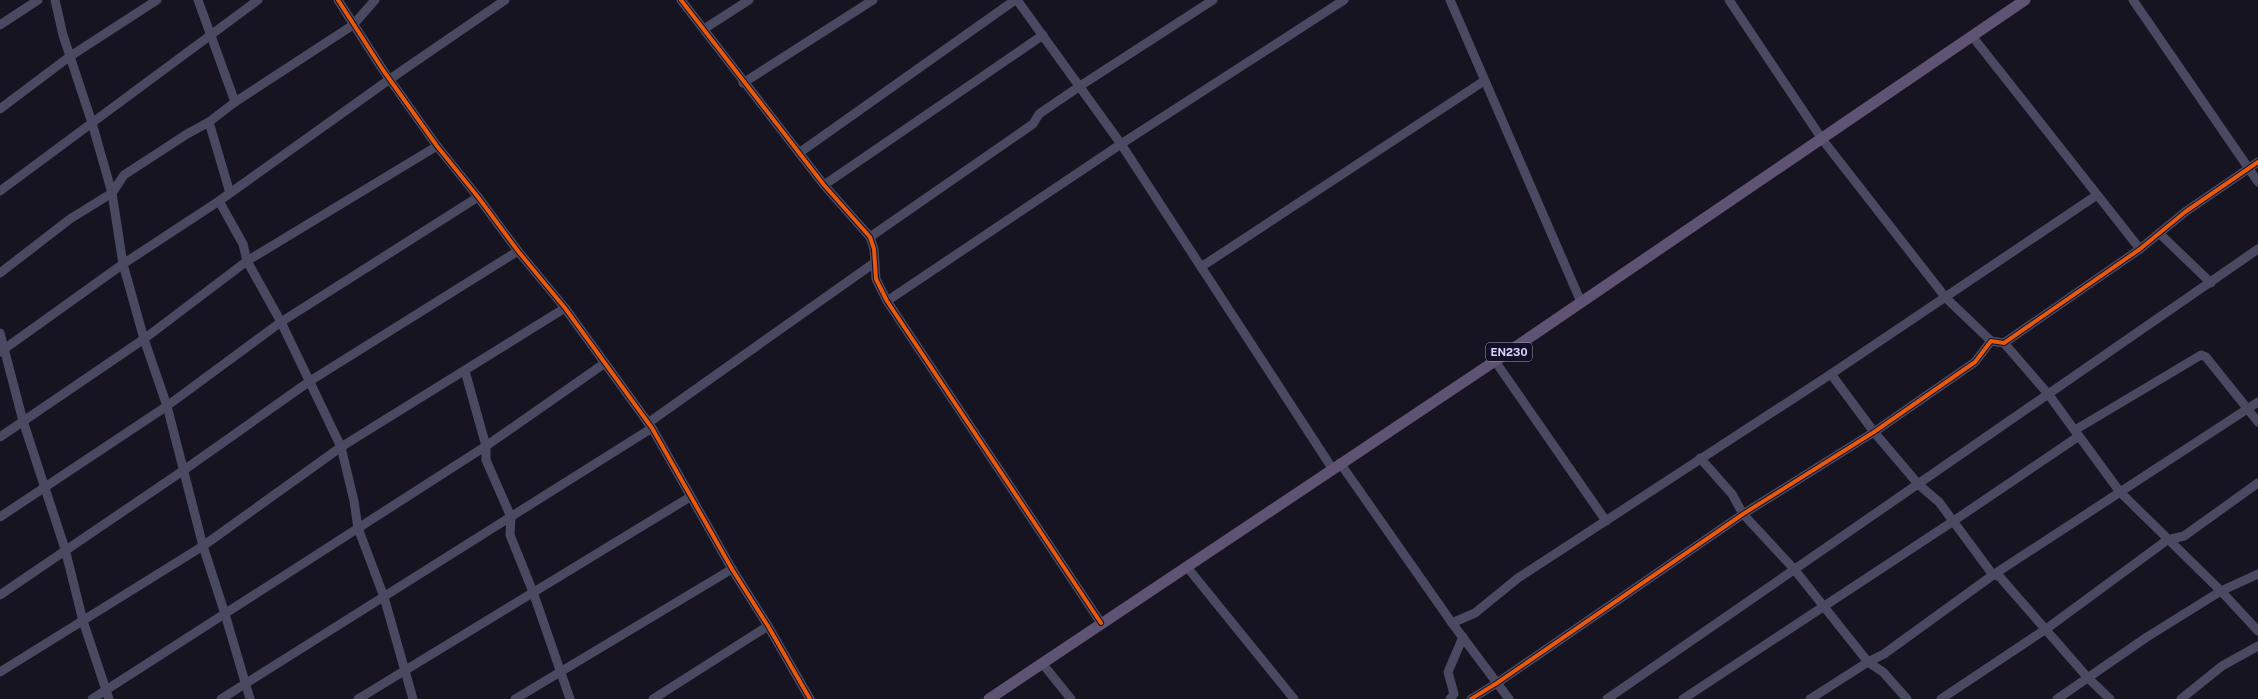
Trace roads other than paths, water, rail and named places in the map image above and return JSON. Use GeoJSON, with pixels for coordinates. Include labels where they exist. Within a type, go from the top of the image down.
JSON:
{"type":"FeatureCollection","features":[{"type":"Feature","properties":{"kind":"main road","name":"EN230"},"geometry":{"type":"LineString","coordinates":[[989,699],[1495,361],[2025,0]]}},
{"type":"Feature","properties":{"kind":"street"},"geometry":{"type":"LineString","coordinates":[[0,25],[38,0]]}},
{"type":"Feature","properties":{"kind":"street"},"geometry":{"type":"LineString","coordinates":[[55,0],[69,57],[92,123],[112,193],[123,264],[144,339],[167,406],[203,546],[225,614],[244,684],[250,699]]}},
{"type":"Feature","properties":{"kind":"street"},"geometry":{"type":"LineString","coordinates":[[0,108],[69,57],[157,0]]}},
{"type":"Feature","properties":{"kind":"street"},"geometry":{"type":"LineString","coordinates":[[198,0],[209,35],[235,102]]}},
{"type":"Feature","properties":{"kind":"street"},"geometry":{"type":"LineString","coordinates":[[0,191],[258,0]]}},
{"type":"Feature","properties":{"kind":"street"},"geometry":{"type":"LineString","coordinates":[[338,0],[353,25],[437,146],[478,196],[518,251],[565,308],[650,425],[690,498],[768,626],[810,699]]}},
{"type":"Feature","properties":{"kind":"street"},"geometry":{"type":"LineString","coordinates":[[0,273],[70,219],[112,193],[124,175],[187,134],[209,122],[235,102],[353,25],[375,0]]}},
{"type":"Feature","properties":{"kind":"street"},"geometry":{"type":"LineString","coordinates":[[2,351],[123,264],[219,201],[390,79],[505,0]]}},
{"type":"Feature","properties":{"kind":"street"},"geometry":{"type":"LineString","coordinates":[[681,0],[743,83],[824,185],[870,236],[874,249],[876,279],[887,301],[1101,623]]}},
{"type":"Feature","properties":{"kind":"street"},"geometry":{"type":"LineString","coordinates":[[704,29],[749,0]]}},
{"type":"Feature","properties":{"kind":"street"},"geometry":{"type":"LineString","coordinates":[[743,83],[873,0]]}},
{"type":"Feature","properties":{"kind":"street"},"geometry":{"type":"LineString","coordinates":[[799,153],[1016,0],[1080,86],[1120,144],[1201,267],[1336,466],[1509,699]]}},
{"type":"Feature","properties":{"kind":"street"},"geometry":{"type":"LineString","coordinates":[[870,236],[1033,124],[1039,114],[1213,0]]}},
{"type":"Feature","properties":{"kind":"street"},"geometry":{"type":"LineString","coordinates":[[887,301],[1120,144],[1344,0]]}},
{"type":"Feature","properties":{"kind":"street"},"geometry":{"type":"LineString","coordinates":[[1450,0],[1581,302]]}},
{"type":"Feature","properties":{"kind":"street"},"geometry":{"type":"LineString","coordinates":[[1729,0],[1822,139],[1946,298],[1991,341],[2004,343],[2049,395],[2120,492],[2167,540],[2221,591],[2258,631]]}},
{"type":"Feature","properties":{"kind":"street"},"geometry":{"type":"LineString","coordinates":[[2133,0],[2258,182]]}},
{"type":"Feature","properties":{"kind":"street"},"geometry":{"type":"LineString","coordinates":[[824,185],[1043,35]]}},
{"type":"Feature","properties":{"kind":"street"},"geometry":{"type":"LineString","coordinates":[[1972,36],[2140,249]]}},
{"type":"Feature","properties":{"kind":"street"},"geometry":{"type":"LineString","coordinates":[[1201,267],[1484,81]]}},
{"type":"Feature","properties":{"kind":"street"},"geometry":{"type":"LineString","coordinates":[[209,122],[230,193]]}},
{"type":"Feature","properties":{"kind":"street"},"geometry":{"type":"LineString","coordinates":[[0,437],[144,339],[247,261],[437,146]]}},
{"type":"Feature","properties":{"kind":"street"},"geometry":{"type":"LineString","coordinates":[[2004,343],[2140,249],[2185,212],[2258,162]]}},
{"type":"Feature","properties":{"kind":"street"},"geometry":{"type":"LineString","coordinates":[[1452,623],[1475,614],[1518,578],[1946,298],[2097,195]]}},
{"type":"Feature","properties":{"kind":"street"},"geometry":{"type":"LineString","coordinates":[[0,517],[167,406],[281,322],[478,196]]}},
{"type":"Feature","properties":{"kind":"street"},"geometry":{"type":"LineString","coordinates":[[219,201],[243,244],[247,261],[281,322],[341,447],[354,501],[358,528],[384,597],[413,699]]}},
{"type":"Feature","properties":{"kind":"street"},"geometry":{"type":"LineString","coordinates":[[2159,233],[2211,283]]}},
{"type":"Feature","properties":{"kind":"street"},"geometry":{"type":"LineString","coordinates":[[1607,699],[2258,250]]}},
{"type":"Feature","properties":{"kind":"street"},"geometry":{"type":"LineString","coordinates":[[0,595],[65,549],[184,470],[310,381],[518,251]]}},
{"type":"Feature","properties":{"kind":"street"},"geometry":{"type":"LineString","coordinates":[[220,699],[511,517],[650,425],[874,263]]}},
{"type":"Feature","properties":{"kind":"street"},"geometry":{"type":"LineString","coordinates":[[0,672],[203,546],[341,447],[565,308]]}},
{"type":"Feature","properties":{"kind":"street"},"geometry":{"type":"LineString","coordinates":[[0,333],[2,351],[23,421],[65,549],[83,621],[109,699]]}},
{"type":"Feature","properties":{"kind":"street"},"geometry":{"type":"LineString","coordinates":[[1471,699],[1497,683],[1744,514],[1874,432],[1975,362],[1991,341]]}},
{"type":"Feature","properties":{"kind":"street"},"geometry":{"type":"LineString","coordinates":[[1683,699],[1952,522],[2077,433],[2201,355],[2206,357],[2258,422]]}},
{"type":"Feature","properties":{"kind":"street"},"geometry":{"type":"LineString","coordinates":[[1495,361],[1606,521]]}},
{"type":"Feature","properties":{"kind":"street"},"geometry":{"type":"LineString","coordinates":[[92,699],[486,446],[605,363]]}},
{"type":"Feature","properties":{"kind":"street"},"geometry":{"type":"LineString","coordinates":[[465,371],[486,446],[486,460],[511,517],[510,535],[533,592],[570,699]]}},
{"type":"Feature","properties":{"kind":"street"},"geometry":{"type":"LineString","coordinates":[[1831,374],[1874,432],[1919,485],[1939,502],[1952,522],[1993,575],[1999,576],[2088,678],[2110,699]]}},
{"type":"Feature","properties":{"kind":"street"},"geometry":{"type":"LineString","coordinates":[[1810,699],[1868,662],[1884,654],[1993,575],[2258,402]]}},
{"type":"Feature","properties":{"kind":"street"},"geometry":{"type":"LineString","coordinates":[[1700,458],[1732,494],[1744,514],[1794,569],[1868,662],[1883,672],[1907,699]]}},
{"type":"Feature","properties":{"kind":"street"},"geometry":{"type":"LineString","coordinates":[[1941,699],[2046,629],[2167,540],[2184,536],[2258,483]]}},
{"type":"Feature","properties":{"kind":"street"},"geometry":{"type":"LineString","coordinates":[[358,699],[690,498]]}},
{"type":"Feature","properties":{"kind":"street"},"geometry":{"type":"LineString","coordinates":[[1187,567],[1294,699]]}},
{"type":"Feature","properties":{"kind":"street"},"geometry":{"type":"LineString","coordinates":[[515,699],[732,569]]}},
{"type":"Feature","properties":{"kind":"street"},"geometry":{"type":"LineString","coordinates":[[2057,699],[2147,637],[2221,591],[2258,574]]}},
{"type":"Feature","properties":{"kind":"street"},"geometry":{"type":"LineString","coordinates":[[653,699],[768,626]]}},
{"type":"Feature","properties":{"kind":"street"},"geometry":{"type":"LineString","coordinates":[[1450,699],[1454,694],[1448,672],[1463,637]]}},
{"type":"Feature","properties":{"kind":"street"},"geometry":{"type":"LineString","coordinates":[[2181,699],[2222,666],[2258,646]]}},
{"type":"Feature","properties":{"kind":"street"},"geometry":{"type":"LineString","coordinates":[[1042,663],[1071,699]]}}]}
